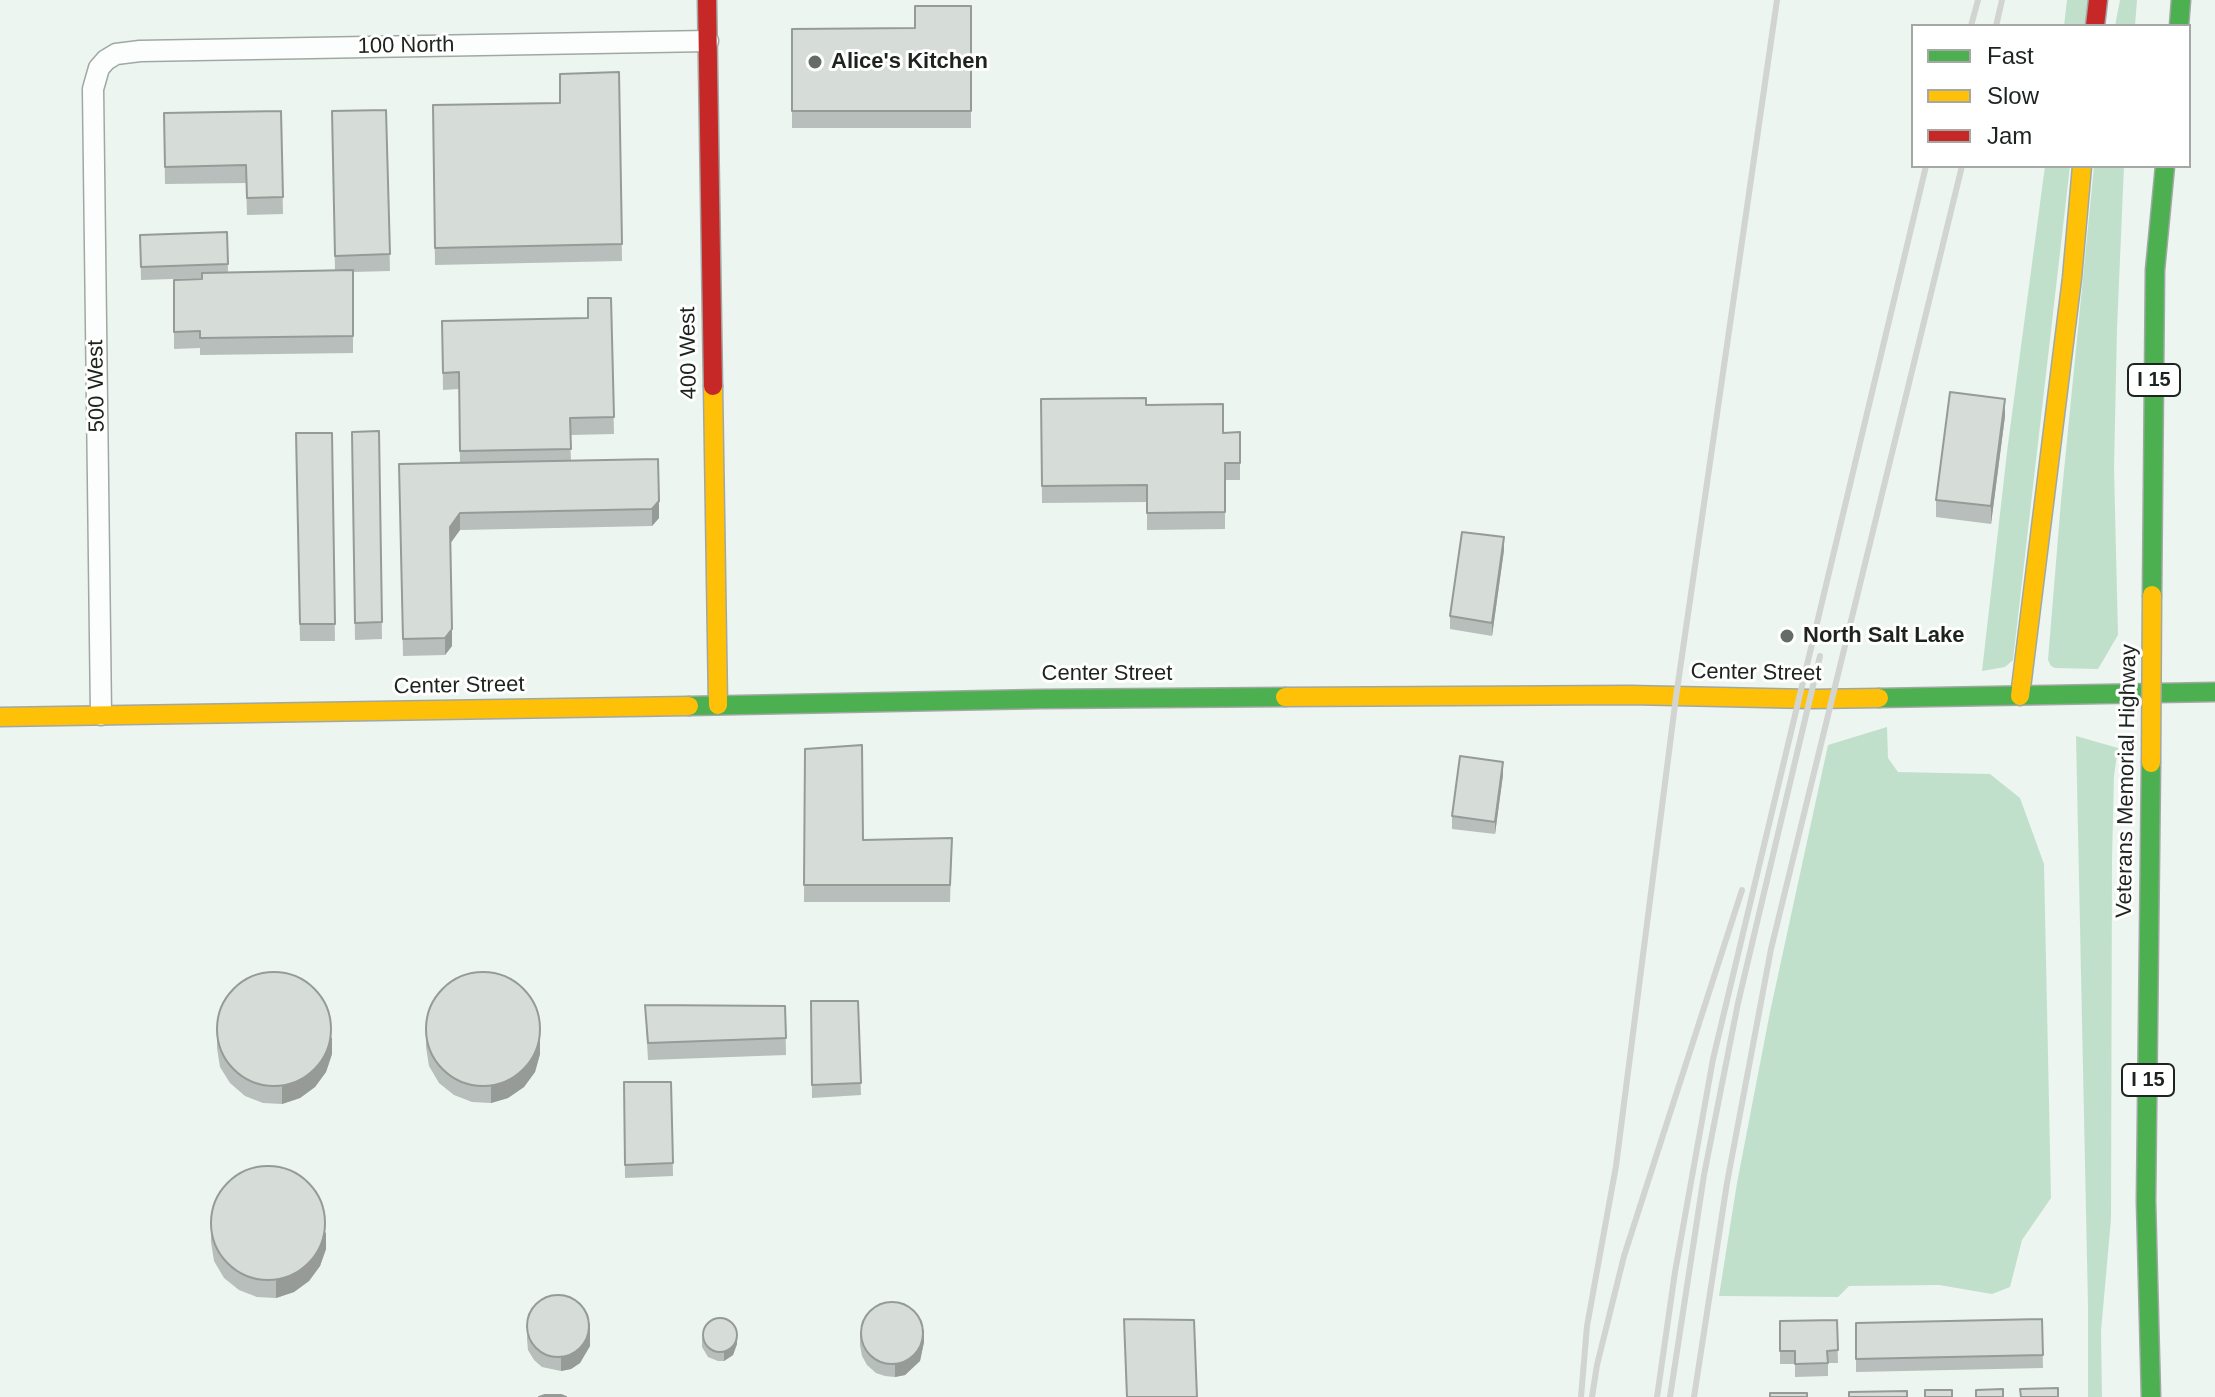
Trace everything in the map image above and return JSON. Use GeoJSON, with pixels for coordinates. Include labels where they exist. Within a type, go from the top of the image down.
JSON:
{"type":"FeatureCollection","features":[{"type":"Feature","properties":{"kind":"main road","name":"400 West"},"geometry":{"type":"LineString","coordinates":[[707,0],[718,705]]}},
{"type":"Feature","properties":{"kind":"main road"},"geometry":{"type":"LineString","coordinates":[[2095,24],[2098,0]]}},
{"type":"Feature","properties":{"kind":"main road"},"geometry":{"type":"LineString","coordinates":[[2179,24],[2181,0]]}},
{"type":"Feature","properties":{"kind":"main road"},"geometry":{"type":"LineString","coordinates":[[2020,696],[2070,294],[2082,168]]}},
{"type":"Feature","properties":{"kind":"main road","name":"Veterans Memorial Highway"},"geometry":{"type":"LineString","coordinates":[[2151,1397],[2146,1201],[2155,270],[2165,168]]}},
{"type":"Feature","properties":{"kind":"main road","name":"Center Street"},"geometry":{"type":"LineString","coordinates":[[0,717],[1040,699],[1531,695],[1810,699],[2215,692]]}},
{"type":"Feature","properties":{"kind":"street","name":"100 North"},"geometry":{"type":"LineString","coordinates":[[106,60],[116,54],[140,51],[708,41]]}},
{"type":"Feature","properties":{"kind":"street","name":"500 West"},"geometry":{"type":"LineString","coordinates":[[101,715],[93,89],[99,68],[106,60]]}},
{"type":"Feature","properties":{"kind":"green space"},"geometry":{"type":"Polygon","coordinates":[[[2067,0],[2095,0],[2091,24],[2064,24],[2067,0]]]}},
{"type":"Feature","properties":{"kind":"green space"},"geometry":{"type":"Polygon","coordinates":[[[2120,0],[2137,0],[2135,24],[2115,24],[2120,0]]]}},
{"type":"Feature","properties":{"kind":"green space"},"geometry":{"type":"Polygon","coordinates":[[[2045,168],[2070,168],[2013,660],[2005,667],[1982,671],[2045,168]]]}},
{"type":"Feature","properties":{"kind":"green space"},"geometry":{"type":"Polygon","coordinates":[[[2094,168],[2124,168],[2114,468],[2118,635],[2098,669],[2055,668],[2048,660],[2094,168]]]}},
{"type":"Feature","properties":{"kind":"green space"},"geometry":{"type":"Polygon","coordinates":[[[1887,727],[1888,758],[1898,772],[1990,774],[2020,798],[2044,864],[2051,1198],[2022,1240],[2010,1287],[1992,1294],[1939,1285],[1849,1286],[1838,1297],[1719,1296],[1770,1012],[1828,745],[1887,727]]]}},
{"type":"Feature","properties":{"kind":"green space"},"geometry":{"type":"Polygon","coordinates":[[[2076,736],[2118,748],[2114,776],[2112,860],[2111,1219],[2101,1331],[2102,1397],[2088,1397],[2076,736]]]}},
{"type":"Feature","properties":{"kind":"building"},"geometry":{"type":"Polygon","coordinates":[[[915,6],[971,6],[971,111],[792,111],[792,29],[915,28],[915,6]]]}},
{"type":"Feature","properties":{"kind":"building"},"geometry":{"type":"Polygon","coordinates":[[[619,72],[622,244],[435,248],[433,105],[560,103],[560,74],[619,72]]]}},
{"type":"Feature","properties":{"kind":"building"},"geometry":{"type":"Polygon","coordinates":[[[386,110],[390,254],[335,256],[332,111],[386,110]]]}},
{"type":"Feature","properties":{"kind":"building"},"geometry":{"type":"Polygon","coordinates":[[[281,111],[283,197],[247,198],[246,165],[165,167],[164,113],[281,111]]]}},
{"type":"Feature","properties":{"kind":"building"},"geometry":{"type":"Polygon","coordinates":[[[227,232],[228,264],[141,267],[140,235],[227,232]]]}},
{"type":"Feature","properties":{"kind":"building"},"geometry":{"type":"Polygon","coordinates":[[[353,270],[353,336],[200,338],[200,331],[174,332],[174,280],[202,279],[202,273],[353,270]]]}},
{"type":"Feature","properties":{"kind":"building"},"geometry":{"type":"Polygon","coordinates":[[[588,298],[611,298],[614,417],[570,418],[571,449],[460,451],[459,372],[443,373],[442,321],[588,318],[588,298]]]}},
{"type":"Feature","properties":{"kind":"building"},"geometry":{"type":"Polygon","coordinates":[[[1950,392],[2005,399],[1991,506],[1936,500],[1950,392]]]}},
{"type":"Feature","properties":{"kind":"building"},"geometry":{"type":"Polygon","coordinates":[[[1146,398],[1146,405],[1223,404],[1223,433],[1240,432],[1240,463],[1225,463],[1225,512],[1147,513],[1147,485],[1042,486],[1041,399],[1146,398]]]}},
{"type":"Feature","properties":{"kind":"building"},"geometry":{"type":"Polygon","coordinates":[[[379,431],[382,622],[355,623],[352,432],[379,431]]]}},
{"type":"Feature","properties":{"kind":"building"},"geometry":{"type":"Polygon","coordinates":[[[296,433],[332,433],[335,624],[300,624],[296,433]]]}},
{"type":"Feature","properties":{"kind":"building"},"geometry":{"type":"Polygon","coordinates":[[[658,459],[659,501],[652,509],[460,513],[450,527],[452,629],[445,638],[403,639],[399,464],[658,459]]]}},
{"type":"Feature","properties":{"kind":"building"},"geometry":{"type":"Polygon","coordinates":[[[1462,532],[1504,537],[1492,623],[1450,616],[1462,532]]]}},
{"type":"Feature","properties":{"kind":"building"},"geometry":{"type":"Polygon","coordinates":[[[862,745],[863,840],[952,838],[950,885],[804,885],[805,749],[862,745]]]}},
{"type":"Feature","properties":{"kind":"building"},"geometry":{"type":"Polygon","coordinates":[[[1460,756],[1503,762],[1495,822],[1452,816],[1460,756]]]}},
{"type":"Feature","properties":{"kind":"building"},"geometry":{"type":"Polygon","coordinates":[[[274,972],[296,976],[314,989],[327,1007],[331,1029],[327,1051],[314,1069],[296,1082],[274,1086],[252,1082],[234,1069],[221,1051],[217,1029],[221,1007],[234,989],[252,976],[274,972]]]}},
{"type":"Feature","properties":{"kind":"building"},"geometry":{"type":"Polygon","coordinates":[[[483,972],[505,976],[523,989],[536,1007],[540,1029],[536,1051],[523,1069],[505,1082],[483,1086],[461,1082],[443,1069],[430,1051],[426,1029],[430,1007],[443,989],[461,976],[483,972]]]}},
{"type":"Feature","properties":{"kind":"building"},"geometry":{"type":"Polygon","coordinates":[[[811,1001],[858,1001],[861,1083],[812,1085],[811,1001]]]}},
{"type":"Feature","properties":{"kind":"building"},"geometry":{"type":"Polygon","coordinates":[[[645,1005],[785,1006],[786,1038],[648,1043],[645,1005]]]}},
{"type":"Feature","properties":{"kind":"building"},"geometry":{"type":"Polygon","coordinates":[[[624,1082],[671,1082],[673,1163],[625,1165],[624,1082]]]}},
{"type":"Feature","properties":{"kind":"building"},"geometry":{"type":"Polygon","coordinates":[[[268,1166],[290,1170],[308,1183],[321,1201],[325,1223],[321,1245],[308,1263],[290,1276],[268,1280],[246,1276],[228,1263],[215,1245],[211,1223],[215,1201],[228,1183],[246,1170],[268,1166]]]}},
{"type":"Feature","properties":{"kind":"building"},"geometry":{"type":"Polygon","coordinates":[[[552,1295],[564,1295],[580,1304],[587,1314],[587,1338],[580,1348],[564,1357],[552,1357],[532,1343],[527,1332],[527,1320],[541,1300],[552,1295]]]}},
{"type":"Feature","properties":{"kind":"building"},"geometry":{"type":"Polygon","coordinates":[[[892,1302],[904,1304],[914,1311],[921,1321],[921,1345],[914,1355],[904,1362],[892,1364],[880,1362],[870,1355],[863,1345],[861,1333],[863,1321],[870,1311],[880,1304],[892,1302]]]}},
{"type":"Feature","properties":{"kind":"building"},"geometry":{"type":"Polygon","coordinates":[[[720,1318],[732,1323],[737,1335],[732,1347],[720,1352],[708,1347],[703,1335],[708,1323],[720,1318]]]}},
{"type":"Feature","properties":{"kind":"building"},"geometry":{"type":"Polygon","coordinates":[[[1124,1319],[1194,1320],[1197,1397],[1127,1397],[1124,1319]]]}},
{"type":"Feature","properties":{"kind":"building"},"geometry":{"type":"Polygon","coordinates":[[[2042,1319],[2043,1355],[1856,1359],[1856,1323],[2042,1319]]]}},
{"type":"Feature","properties":{"kind":"building"},"geometry":{"type":"Polygon","coordinates":[[[1837,1320],[1838,1350],[1827,1351],[1828,1363],[1795,1364],[1795,1351],[1780,1351],[1780,1321],[1837,1320]]]}},
{"type":"Feature","properties":{"kind":"building"},"geometry":{"type":"Polygon","coordinates":[[[2058,1388],[2058,1397],[2021,1397],[2020,1389],[2058,1388]]]}},
{"type":"Feature","properties":{"kind":"building"},"geometry":{"type":"Polygon","coordinates":[[[2003,1389],[2003,1397],[1976,1397],[1976,1390],[2003,1389]]]}},
{"type":"Feature","properties":{"kind":"building"},"geometry":{"type":"Polygon","coordinates":[[[1925,1390],[1952,1390],[1952,1397],[1925,1397],[1925,1390]]]}},
{"type":"Feature","properties":{"kind":"building"},"geometry":{"type":"Polygon","coordinates":[[[1907,1391],[1907,1397],[1849,1397],[1849,1392],[1907,1391]]]}},
{"type":"Feature","properties":{"kind":"building"},"geometry":{"type":"Polygon","coordinates":[[[1770,1393],[1807,1393],[1807,1397],[1770,1397],[1770,1393]]]}},
{"type":"Feature","properties":{"kind":"building"},"geometry":{"type":"Polygon","coordinates":[[[561,1395],[566,1397],[539,1397],[561,1395]]]}},
{"type":"Feature","properties":{"kind":"railway"},"geometry":{"type":"LineString","coordinates":[[1581,1397],[1587,1326],[1616,1166],[1676,697],[1777,0]]}},
{"type":"Feature","properties":{"kind":"railway"},"geometry":{"type":"LineString","coordinates":[[1972,24],[1978,0]]}},
{"type":"Feature","properties":{"kind":"railway"},"geometry":{"type":"LineString","coordinates":[[1996,24],[2002,0]]}},
{"type":"Feature","properties":{"kind":"railway"},"geometry":{"type":"LineString","coordinates":[[1657,1397],[1675,1272],[1713,1059],[1926,168]]}},
{"type":"Feature","properties":{"kind":"railway"},"geometry":{"type":"LineString","coordinates":[[1694,1397],[1727,1183],[1771,949],[1962,168]]}},
{"type":"Feature","properties":{"kind":"railway"},"geometry":{"type":"LineString","coordinates":[[1670,1397],[1704,1175],[1738,1003],[1820,656]]}},
{"type":"Feature","properties":{"kind":"railway"},"geometry":{"type":"LineString","coordinates":[[1592,1397],[1624,1256],[1742,890]]}},
{"type":"Feature","properties":{"kind":"traffic: fast"},"geometry":{"type":"LineString","coordinates":[[2179,24],[2181,0]]}},
{"type":"Feature","properties":{"kind":"traffic: fast"},"geometry":{"type":"LineString","coordinates":[[2152,595],[2155,270],[2165,168]]}},
{"type":"Feature","properties":{"kind":"traffic: fast"},"geometry":{"type":"LineString","coordinates":[[1879,698],[2215,692]]}},
{"type":"Feature","properties":{"kind":"traffic: fast"},"geometry":{"type":"LineString","coordinates":[[689,706],[1285,697]]}},
{"type":"Feature","properties":{"kind":"traffic: fast"},"geometry":{"type":"LineString","coordinates":[[2151,763],[2146,1201],[2151,1397]]}},
{"type":"Feature","properties":{"kind":"traffic: slow"},"geometry":{"type":"LineString","coordinates":[[2020,696],[2072,278],[2082,168]]}},
{"type":"Feature","properties":{"kind":"traffic: slow"},"geometry":{"type":"LineString","coordinates":[[713,386],[718,705]]}},
{"type":"Feature","properties":{"kind":"traffic: slow"},"geometry":{"type":"LineString","coordinates":[[2151,763],[2152,595]]}},
{"type":"Feature","properties":{"kind":"traffic: slow"},"geometry":{"type":"LineString","coordinates":[[1285,697],[1630,695],[1879,698]]}},
{"type":"Feature","properties":{"kind":"traffic: slow"},"geometry":{"type":"LineString","coordinates":[[0,717],[689,706]]}},
{"type":"Feature","properties":{"kind":"traffic: jam"},"geometry":{"type":"LineString","coordinates":[[707,0],[713,386]]}},
{"type":"Feature","properties":{"kind":"traffic: jam"},"geometry":{"type":"LineString","coordinates":[[2095,24],[2098,0]]}},
{"type":"Feature","properties":{"kind":"place","name":"Alice's Kitchen"},"geometry":{"type":"Point","coordinates":[815,62]}},
{"type":"Feature","properties":{"kind":"place","name":"North Salt Lake"},"geometry":{"type":"Point","coordinates":[1787,636]}}]}
